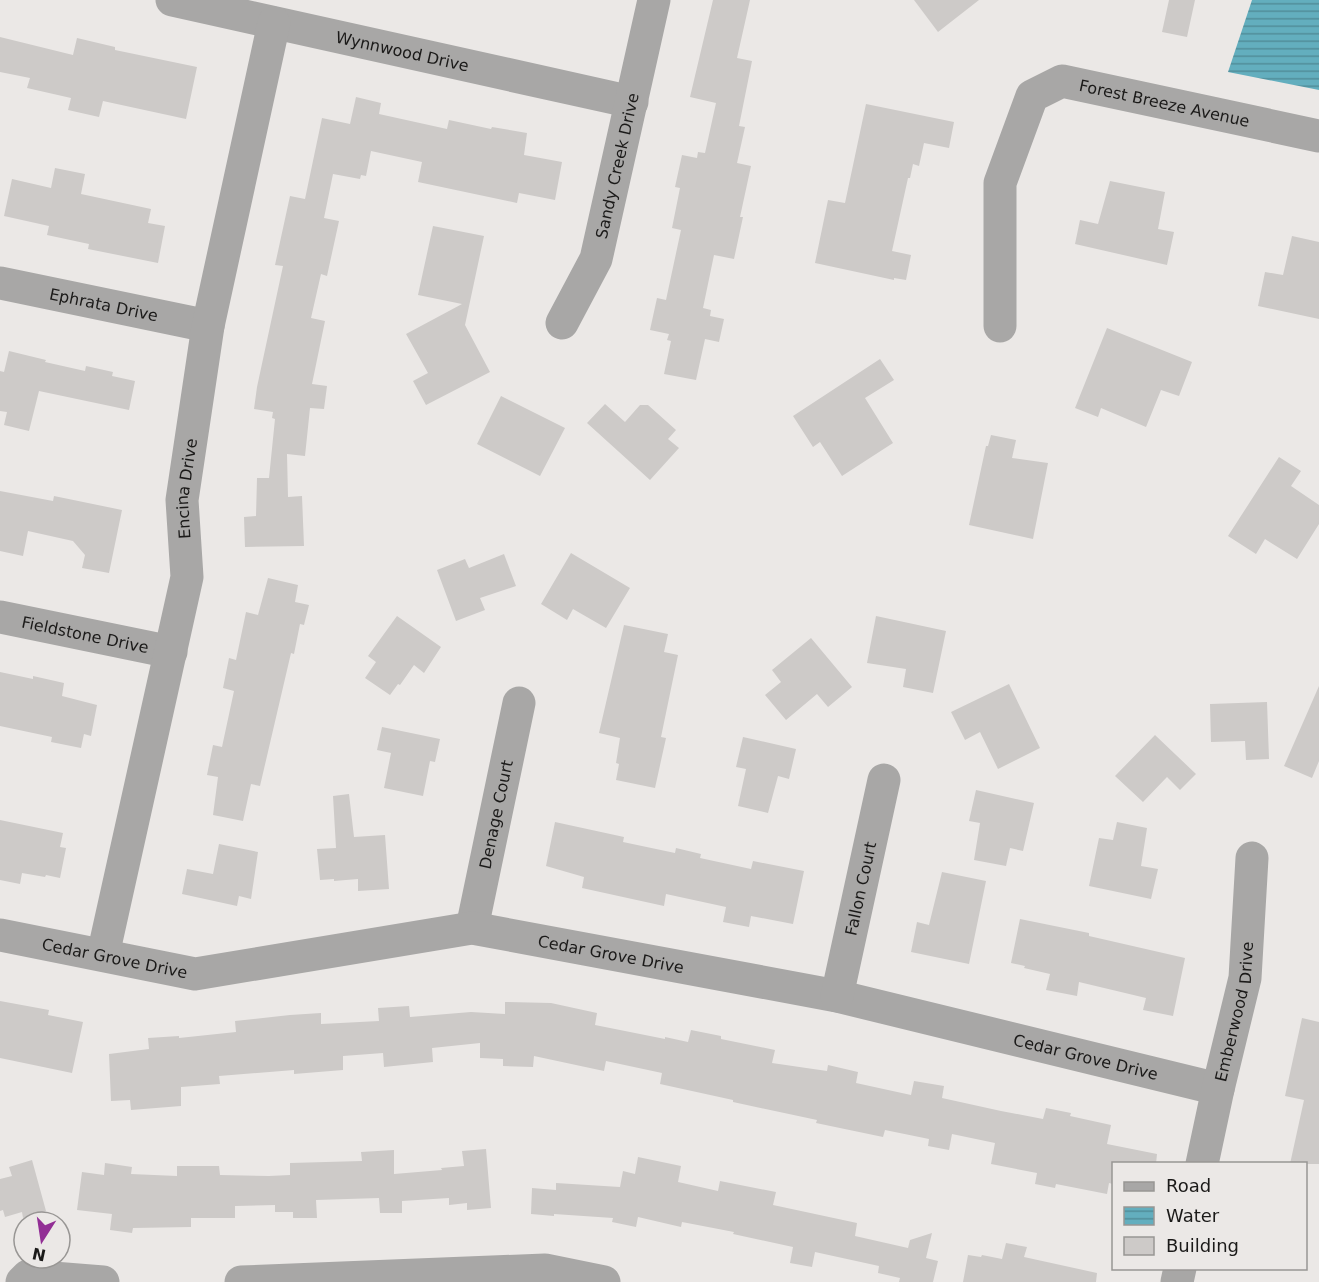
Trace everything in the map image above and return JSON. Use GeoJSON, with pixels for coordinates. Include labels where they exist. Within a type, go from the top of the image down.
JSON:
{"type":"FeatureCollection","features":[{"type":"Feature","properties":{"kind":"street","name":"Wynnwood Drive"},"geometry":{"type":"LineString","coordinates":[[172,0],[632,102]]}},
{"type":"Feature","properties":{"kind":"street","name":"Sandy Creek Drive"},"geometry":{"type":"LineString","coordinates":[[562,323],[596,259],[654,0]]}},
{"type":"Feature","properties":{"kind":"street","name":"Encina Drive"},"geometry":{"type":"LineString","coordinates":[[104,955],[187,577],[183,500],[207,326],[274,23]]}},
{"type":"Feature","properties":{"kind":"street","name":"Forest Breeze Avenue"},"geometry":{"type":"LineString","coordinates":[[1000,326],[1000,183],[1032,96],[1062,81],[1319,136]]}},
{"type":"Feature","properties":{"kind":"street","name":"Ephrata Drive"},"geometry":{"type":"LineString","coordinates":[[0,283],[207,326]]}},
{"type":"Feature","properties":{"kind":"street","name":"Fieldstone Drive"},"geometry":{"type":"LineString","coordinates":[[0,617],[171,652]]}},
{"type":"Feature","properties":{"kind":"street","name":"Denage Court"},"geometry":{"type":"LineString","coordinates":[[472,928],[519,703]]}},
{"type":"Feature","properties":{"kind":"street","name":"Fallon Court"},"geometry":{"type":"LineString","coordinates":[[837,996],[884,780]]}},
{"type":"Feature","properties":{"kind":"street","name":"Emberwood Drive"},"geometry":{"type":"LineString","coordinates":[[1202,1162],[1245,978],[1251,858]]}},
{"type":"Feature","properties":{"kind":"street","name":"Cedar Grove Drive"},"geometry":{"type":"LineString","coordinates":[[0,934],[195,974],[472,928],[837,996],[1218,1089]]}},
{"type":"Feature","properties":{"kind":"street"},"geometry":{"type":"LineString","coordinates":[[241,1282],[544,1270],[604,1282]]}},
{"type":"Feature","properties":{"kind":"street"},"geometry":{"type":"LineString","coordinates":[[22,1282],[28,1276],[103,1282]]}},
{"type":"Feature","properties":{"kind":"water"},"geometry":{"type":"Polygon","coordinates":[[[1252,0],[1319,0],[1319,90],[1228,72],[1252,0]]]}},
{"type":"Feature","properties":{"kind":"building"},"geometry":{"type":"Polygon","coordinates":[[[713,0],[750,0],[737,58],[752,61],[739,126],[745,127],[737,163],[751,166],[734,259],[714,255],[703,308],[711,310],[710,316],[724,319],[719,342],[705,339],[696,380],[664,374],[671,341],[667,340],[669,334],[650,330],[657,298],[666,300],[681,230],[672,228],[680,188],[675,187],[682,155],[697,158],[698,152],[705,153],[716,103],[690,97],[713,0]]]}},
{"type":"Feature","properties":{"kind":"building"},"geometry":{"type":"Polygon","coordinates":[[[914,0],[979,0],[938,32],[914,0]]]}},
{"type":"Feature","properties":{"kind":"building"},"geometry":{"type":"Polygon","coordinates":[[[1169,0],[1195,0],[1187,37],[1162,32],[1169,0]]]}},
{"type":"Feature","properties":{"kind":"building"},"geometry":{"type":"Polygon","coordinates":[[[0,37],[73,55],[77,38],[115,47],[115,50],[197,67],[186,119],[103,101],[99,117],[68,110],[71,98],[27,88],[30,78],[0,72],[0,37]]]}},
{"type":"Feature","properties":{"kind":"building"},"geometry":{"type":"Polygon","coordinates":[[[356,97],[381,103],[379,114],[447,129],[449,120],[491,129],[492,127],[527,133],[524,155],[562,162],[555,200],[519,193],[517,203],[418,182],[422,162],[371,151],[366,176],[361,175],[360,179],[333,174],[324,218],[339,221],[327,276],[321,274],[311,318],[325,321],[312,384],[327,386],[324,409],[310,408],[305,456],[287,454],[288,497],[302,496],[304,546],[245,547],[244,517],[256,516],[257,478],[269,478],[275,419],[272,418],[273,412],[254,409],[283,266],[275,265],[290,196],[305,199],[322,118],[350,124],[356,97]]]}},
{"type":"Feature","properties":{"kind":"building"},"geometry":{"type":"Polygon","coordinates":[[[866,104],[954,122],[949,148],[924,143],[919,166],[913,164],[910,178],[908,178],[892,251],[911,255],[906,280],[894,278],[894,280],[815,263],[828,200],[845,203],[866,104]]]}},
{"type":"Feature","properties":{"kind":"building"},"geometry":{"type":"Polygon","coordinates":[[[55,168],[85,174],[81,194],[151,209],[148,223],[165,226],[158,263],[88,249],[89,244],[47,235],[49,226],[4,216],[12,179],[51,188],[55,168]]]}},
{"type":"Feature","properties":{"kind":"building"},"geometry":{"type":"Polygon","coordinates":[[[1110,181],[1165,192],[1158,229],[1174,232],[1167,265],[1075,244],[1080,220],[1098,224],[1110,181]]]}},
{"type":"Feature","properties":{"kind":"building"},"geometry":{"type":"Polygon","coordinates":[[[433,226],[484,236],[465,325],[490,372],[426,405],[413,381],[428,373],[406,334],[462,304],[418,295],[433,226]]]}},
{"type":"Feature","properties":{"kind":"building"},"geometry":{"type":"Polygon","coordinates":[[[1292,236],[1319,242],[1319,319],[1258,306],[1265,272],[1283,275],[1292,236]]]}},
{"type":"Feature","properties":{"kind":"building"},"geometry":{"type":"Polygon","coordinates":[[[1107,328],[1192,362],[1179,396],[1161,390],[1146,427],[1101,408],[1098,417],[1075,408],[1107,328]]]}},
{"type":"Feature","properties":{"kind":"building"},"geometry":{"type":"Polygon","coordinates":[[[9,351],[85,371],[86,366],[113,372],[112,376],[135,381],[129,410],[39,391],[29,431],[4,425],[7,412],[0,411],[0,371],[4,372],[9,351]]]}},
{"type":"Feature","properties":{"kind":"building"},"geometry":{"type":"Polygon","coordinates":[[[880,359],[894,380],[865,398],[893,443],[842,476],[820,442],[813,447],[793,416],[880,359]]]}},
{"type":"Feature","properties":{"kind":"building"},"geometry":{"type":"Polygon","coordinates":[[[501,396],[565,428],[540,476],[477,444],[501,396]]]}},
{"type":"Feature","properties":{"kind":"building"},"geometry":{"type":"Polygon","coordinates":[[[605,404],[625,422],[640,405],[648,405],[676,430],[668,439],[679,448],[650,480],[587,423],[605,404]]]}},
{"type":"Feature","properties":{"kind":"building"},"geometry":{"type":"Polygon","coordinates":[[[991,435],[1016,440],[1012,458],[1048,463],[1033,539],[969,525],[986,446],[988,446],[991,435]]]}},
{"type":"Feature","properties":{"kind":"building"},"geometry":{"type":"Polygon","coordinates":[[[1279,457],[1301,471],[1291,486],[1319,505],[1319,524],[1297,559],[1265,539],[1256,554],[1228,536],[1279,457]]]}},
{"type":"Feature","properties":{"kind":"building"},"geometry":{"type":"Polygon","coordinates":[[[0,491],[53,501],[54,496],[122,510],[109,573],[82,568],[85,555],[73,541],[28,531],[23,556],[0,551],[0,491]]]}},
{"type":"Feature","properties":{"kind":"building"},"geometry":{"type":"Polygon","coordinates":[[[571,553],[630,588],[606,628],[573,609],[567,620],[541,604],[571,553]]]}},
{"type":"Feature","properties":{"kind":"building"},"geometry":{"type":"Polygon","coordinates":[[[504,554],[516,586],[480,598],[485,610],[456,621],[437,570],[465,559],[469,568],[504,554]]]}},
{"type":"Feature","properties":{"kind":"building"},"geometry":{"type":"Polygon","coordinates":[[[268,578],[298,585],[295,602],[309,605],[304,625],[300,624],[294,654],[291,653],[260,786],[251,784],[243,821],[213,815],[218,777],[207,775],[213,745],[222,747],[234,691],[223,688],[229,658],[236,660],[246,612],[258,615],[268,578]]]}},
{"type":"Feature","properties":{"kind":"building"},"geometry":{"type":"Polygon","coordinates":[[[397,616],[441,647],[424,673],[414,665],[390,695],[365,678],[376,662],[368,656],[397,616]]]}},
{"type":"Feature","properties":{"kind":"building"},"geometry":{"type":"Polygon","coordinates":[[[876,616],[946,631],[933,693],[903,687],[906,669],[867,663],[876,616]]]}},
{"type":"Feature","properties":{"kind":"building"},"geometry":{"type":"Polygon","coordinates":[[[624,625],[668,634],[664,652],[678,655],[661,737],[666,738],[655,788],[616,780],[620,738],[599,733],[624,625]]]}},
{"type":"Feature","properties":{"kind":"building"},"geometry":{"type":"Polygon","coordinates":[[[811,638],[852,687],[828,707],[817,694],[786,720],[765,695],[781,682],[772,670],[811,638]]]}},
{"type":"Feature","properties":{"kind":"building"},"geometry":{"type":"Polygon","coordinates":[[[0,672],[64,683],[62,696],[97,705],[91,736],[84,734],[81,748],[51,742],[52,737],[0,726],[0,672]]]}},
{"type":"Feature","properties":{"kind":"building"},"geometry":{"type":"Polygon","coordinates":[[[1009,684],[1040,748],[998,769],[980,732],[965,740],[951,712],[1009,684]]]}},
{"type":"Feature","properties":{"kind":"building"},"geometry":{"type":"Polygon","coordinates":[[[1319,686],[1319,761],[1312,778],[1284,766],[1319,686]]]}},
{"type":"Feature","properties":{"kind":"building"},"geometry":{"type":"Polygon","coordinates":[[[1267,702],[1269,759],[1246,760],[1245,741],[1211,742],[1210,704],[1267,702]]]}},
{"type":"Feature","properties":{"kind":"building"},"geometry":{"type":"Polygon","coordinates":[[[382,727],[440,739],[435,762],[430,761],[423,796],[384,788],[391,753],[377,750],[382,727]]]}},
{"type":"Feature","properties":{"kind":"building"},"geometry":{"type":"Polygon","coordinates":[[[1155,735],[1196,774],[1180,790],[1167,777],[1143,802],[1115,776],[1155,735]]]}},
{"type":"Feature","properties":{"kind":"building"},"geometry":{"type":"Polygon","coordinates":[[[743,737],[796,749],[789,779],[778,776],[768,813],[738,806],[746,769],[736,767],[743,737]]]}},
{"type":"Feature","properties":{"kind":"building"},"geometry":{"type":"Polygon","coordinates":[[[976,790],[1034,803],[1023,851],[1010,848],[1006,866],[974,860],[980,823],[969,821],[976,790]]]}},
{"type":"Feature","properties":{"kind":"building"},"geometry":{"type":"Polygon","coordinates":[[[349,794],[354,837],[385,835],[389,889],[358,891],[358,879],[320,880],[317,849],[336,848],[333,796],[349,794]]]}},
{"type":"Feature","properties":{"kind":"building"},"geometry":{"type":"Polygon","coordinates":[[[0,820],[63,833],[60,847],[66,848],[60,878],[22,873],[20,884],[0,880],[0,820]]]}},
{"type":"Feature","properties":{"kind":"building"},"geometry":{"type":"Polygon","coordinates":[[[555,822],[624,837],[623,842],[675,853],[676,848],[701,854],[700,858],[751,869],[753,861],[804,871],[793,924],[751,916],[749,927],[723,922],[726,907],[666,894],[664,906],[582,888],[584,877],[546,866],[555,822]]]}},
{"type":"Feature","properties":{"kind":"building"},"geometry":{"type":"Polygon","coordinates":[[[1117,822],[1147,828],[1141,866],[1158,869],[1151,899],[1089,886],[1099,838],[1113,840],[1117,822]]]}},
{"type":"Feature","properties":{"kind":"building"},"geometry":{"type":"Polygon","coordinates":[[[219,844],[258,852],[251,899],[239,896],[237,906],[182,894],[187,869],[213,874],[219,844]]]}},
{"type":"Feature","properties":{"kind":"building"},"geometry":{"type":"Polygon","coordinates":[[[942,872],[986,881],[969,964],[911,952],[917,922],[929,925],[942,872]]]}},
{"type":"Feature","properties":{"kind":"building"},"geometry":{"type":"Polygon","coordinates":[[[1020,919],[1089,933],[1089,936],[1185,958],[1173,1016],[1143,1010],[1146,998],[1079,982],[1077,996],[1046,990],[1050,974],[1011,963],[1020,919]]]}},
{"type":"Feature","properties":{"kind":"building"},"geometry":{"type":"Polygon","coordinates":[[[0,1001],[49,1010],[48,1015],[83,1022],[72,1073],[0,1058],[0,1001]]]}},
{"type":"Feature","properties":{"kind":"building"},"geometry":{"type":"Polygon","coordinates":[[[505,1002],[551,1003],[597,1013],[595,1025],[688,1042],[691,1030],[721,1036],[721,1039],[775,1050],[772,1063],[827,1071],[828,1065],[858,1072],[856,1083],[911,1095],[914,1081],[944,1086],[942,1098],[1001,1111],[1043,1119],[1046,1108],[1071,1113],[1070,1116],[1111,1125],[1107,1144],[1157,1154],[1156,1162],[1112,1162],[1112,1184],[1109,1183],[1107,1194],[1056,1184],[1055,1188],[1035,1184],[1037,1173],[991,1164],[995,1143],[952,1134],[949,1150],[928,1146],[929,1139],[885,1130],[883,1137],[816,1123],[817,1120],[660,1084],[662,1073],[606,1061],[604,1071],[534,1056],[533,1067],[503,1066],[503,1059],[480,1058],[480,1043],[432,1048],[433,1062],[384,1067],[383,1053],[343,1056],[343,1070],[294,1074],[294,1070],[219,1076],[220,1084],[181,1087],[181,1106],[131,1110],[130,1100],[111,1101],[109,1054],[149,1049],[148,1038],[179,1036],[179,1038],[236,1032],[235,1021],[290,1015],[321,1013],[321,1024],[379,1021],[378,1008],[409,1006],[410,1017],[471,1012],[505,1014],[505,1002]]]}},
{"type":"Feature","properties":{"kind":"building"},"geometry":{"type":"Polygon","coordinates":[[[1302,1018],[1319,1022],[1319,1164],[1290,1162],[1304,1100],[1285,1096],[1302,1018]]]}},
{"type":"Feature","properties":{"kind":"building"},"geometry":{"type":"Polygon","coordinates":[[[486,1149],[491,1208],[467,1210],[467,1203],[449,1205],[449,1198],[402,1201],[402,1213],[380,1213],[379,1198],[316,1200],[317,1218],[293,1218],[293,1212],[275,1212],[275,1205],[235,1206],[235,1218],[191,1218],[191,1227],[133,1228],[132,1233],[110,1230],[112,1214],[77,1210],[82,1172],[104,1175],[105,1163],[132,1167],[131,1174],[177,1176],[177,1166],[219,1166],[220,1175],[269,1176],[290,1175],[290,1163],[362,1161],[361,1152],[394,1150],[394,1174],[464,1166],[462,1151],[486,1149]]]}},
{"type":"Feature","properties":{"kind":"building"},"geometry":{"type":"Polygon","coordinates":[[[638,1157],[681,1166],[678,1182],[718,1191],[720,1181],[776,1192],[773,1205],[857,1223],[855,1236],[908,1248],[910,1240],[932,1233],[926,1258],[938,1261],[933,1282],[899,1282],[900,1278],[878,1273],[879,1266],[815,1252],[812,1267],[790,1263],[793,1247],[682,1222],[681,1227],[638,1217],[636,1227],[612,1222],[613,1218],[531,1214],[532,1188],[556,1190],[556,1183],[620,1187],[623,1171],[635,1174],[638,1157]]]}},
{"type":"Feature","properties":{"kind":"building"},"geometry":{"type":"Polygon","coordinates":[[[32,1160],[46,1210],[12,1210],[12,1215],[5,1217],[3,1210],[0,1211],[0,1179],[12,1176],[9,1167],[32,1160]]]}},
{"type":"Feature","properties":{"kind":"building"},"geometry":{"type":"Polygon","coordinates":[[[1006,1243],[1027,1247],[1024,1257],[1097,1273],[1096,1282],[963,1282],[968,1255],[1002,1259],[1006,1243]]]}}]}
